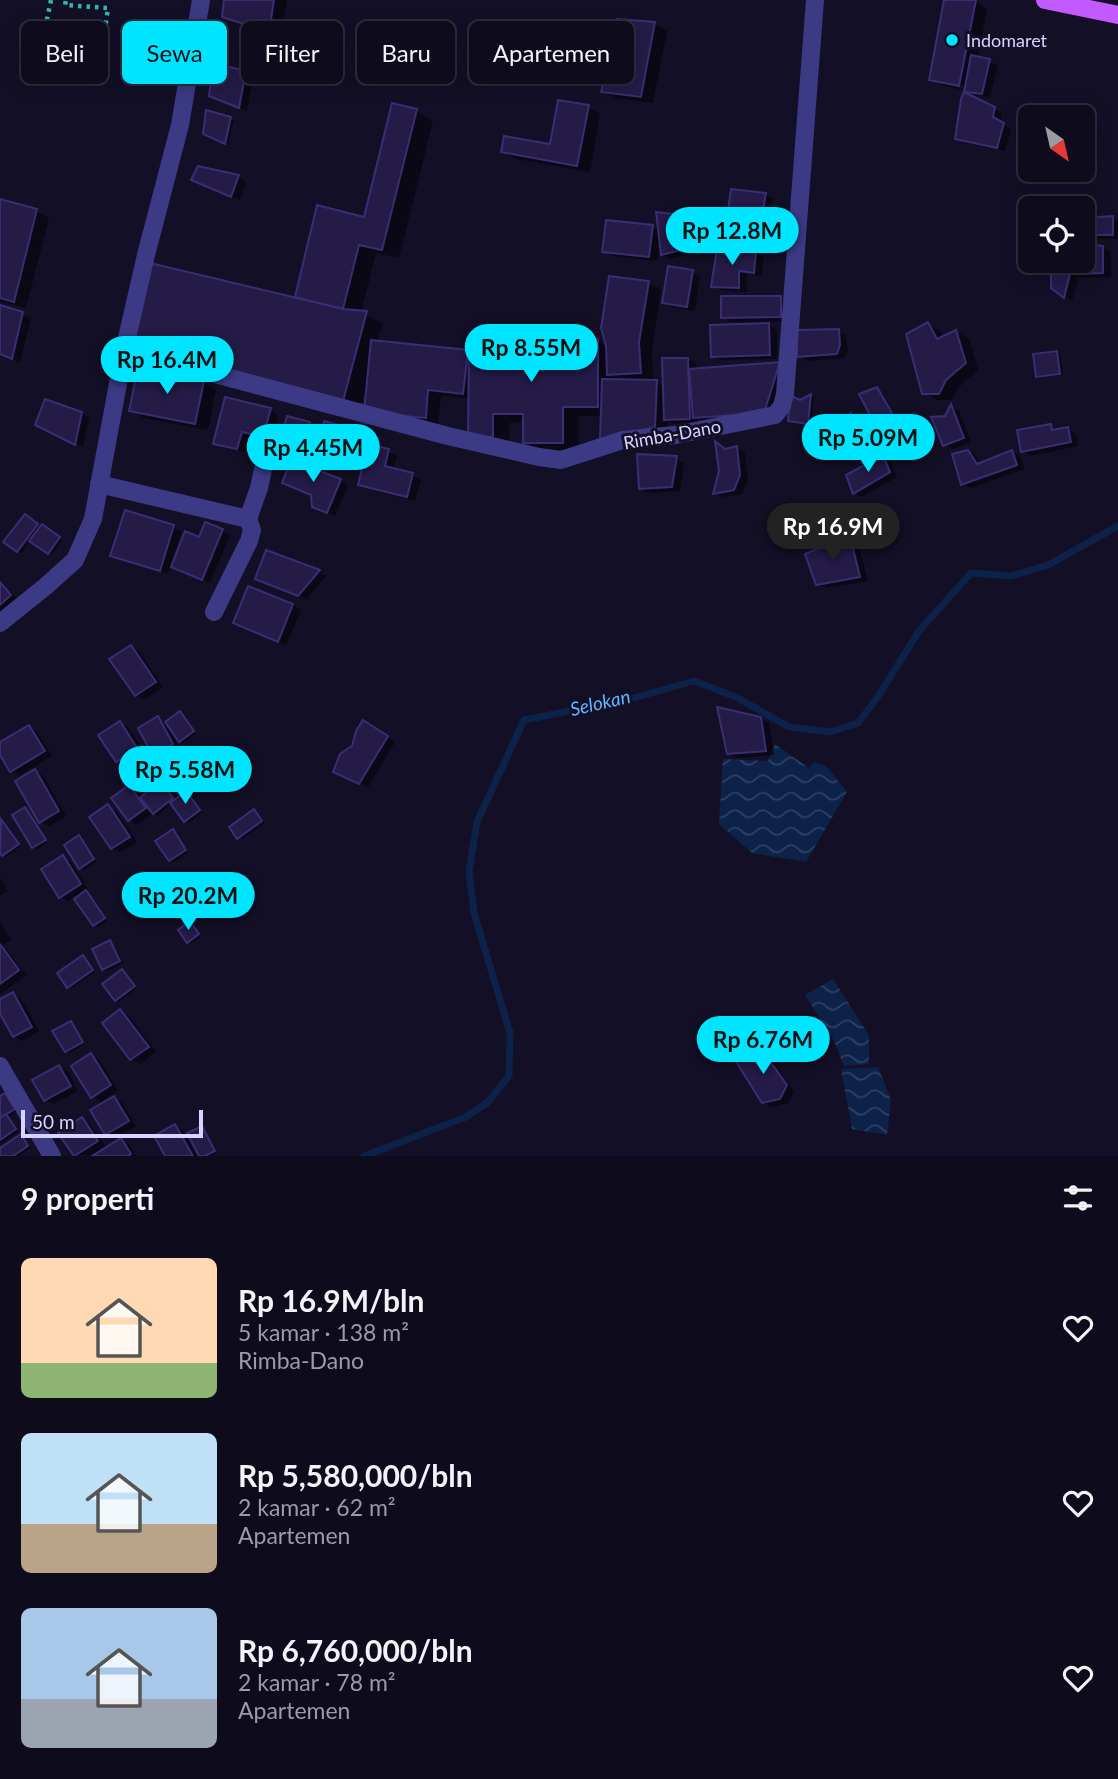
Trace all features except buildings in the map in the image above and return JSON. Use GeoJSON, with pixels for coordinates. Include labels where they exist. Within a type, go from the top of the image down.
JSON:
{"type":"FeatureCollection","features":[{"type":"Feature","properties":{"kind":"main road"},"geometry":{"type":"LineString","coordinates":[[1045,0],[1118,15]]}},
{"type":"Feature","properties":{"kind":"street"},"geometry":{"type":"LineString","coordinates":[[0,623],[75,559],[93,519],[124,351],[180,125],[201,0]]}},
{"type":"Feature","properties":{"kind":"street","name":"Rimba-Dano"},"geometry":{"type":"LineString","coordinates":[[124,351],[448,436],[550,459],[561,460],[579,456],[623,440],[675,435],[775,415],[782,406],[785,394],[815,0]]}},
{"type":"Feature","properties":{"kind":"street"},"geometry":{"type":"LineString","coordinates":[[214,612],[249,541],[251,530],[248,519],[259,488],[268,446]]}},
{"type":"Feature","properties":{"kind":"street"},"geometry":{"type":"LineString","coordinates":[[99,484],[248,519]]}},
{"type":"Feature","properties":{"kind":"street"},"geometry":{"type":"LineString","coordinates":[[0,1066],[52,1156]]}},
{"type":"Feature","properties":{"kind":"path"},"geometry":{"type":"LineString","coordinates":[[51,0],[41,48],[99,64],[106,45],[103,44],[107,8],[65,5],[66,0]]}},
{"type":"Feature","properties":{"kind":"water"},"geometry":{"type":"Polygon","coordinates":[[[775,744],[809,768],[814,762],[826,766],[847,792],[806,862],[752,853],[719,824],[723,759],[768,761],[775,744]]]}},
{"type":"Feature","properties":{"kind":"water"},"geometry":{"type":"Polygon","coordinates":[[[833,979],[869,1035],[869,1064],[844,1066],[835,1043],[805,995],[833,979]]]}},
{"type":"Feature","properties":{"kind":"water"},"geometry":{"type":"Polygon","coordinates":[[[878,1067],[891,1100],[887,1135],[852,1129],[841,1069],[878,1067]]]}},
{"type":"Feature","properties":{"kind":"waterway","name":"Selokan"},"geometry":{"type":"LineString","coordinates":[[364,1156],[466,1117],[488,1102],[509,1076],[510,1033],[474,913],[469,871],[477,822],[524,720],[630,699],[694,681],[736,697],[789,727],[830,732],[858,723],[919,631],[971,573],[1011,576],[1048,565],[1118,526]]}},
{"type":"Feature","properties":{"kind":"place","name":"Indomaret"},"geometry":{"type":"Point","coordinates":[952,40]}}]}
